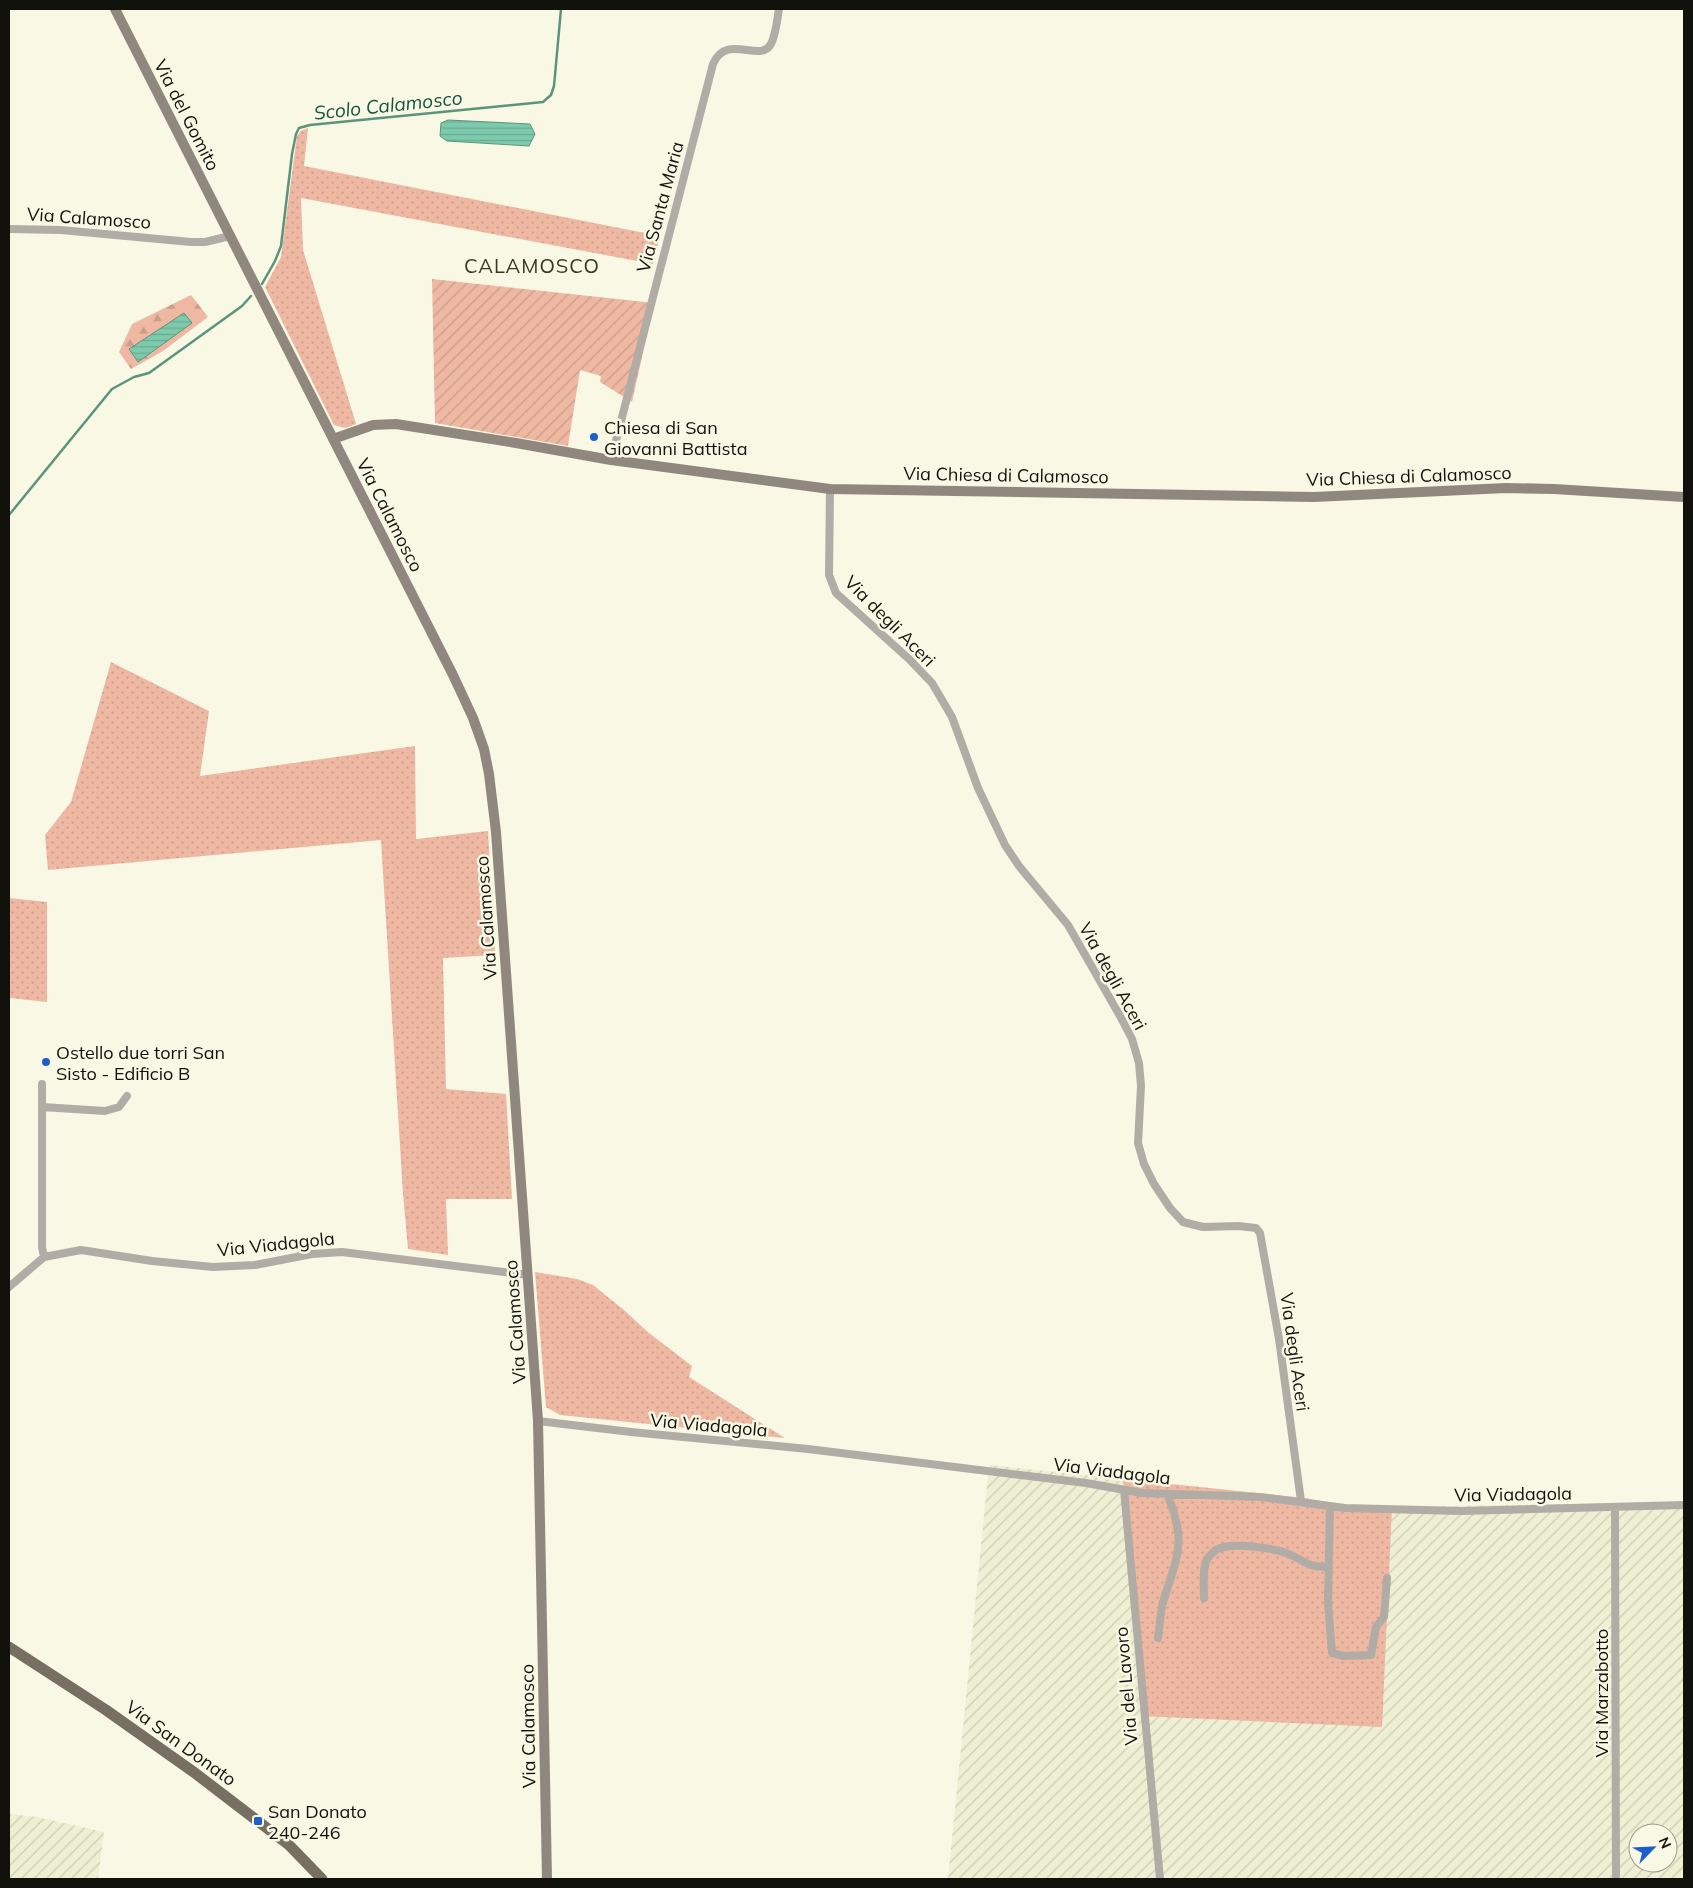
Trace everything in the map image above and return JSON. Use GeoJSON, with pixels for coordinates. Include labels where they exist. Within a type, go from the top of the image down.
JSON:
{"type":"FeatureCollection","features":[{"type":"Feature","properties":{"kind":"main road","name":"Via San Donato"},"geometry":{"type":"LineString","coordinates":[[9,1647],[106,1710],[200,1777],[289,1846],[322,1879]]}},
{"type":"Feature","properties":{"kind":"street","name":"Via del Gomito"},"geometry":{"type":"LineString","coordinates":[[115,9],[230,236]]}},
{"type":"Feature","properties":{"kind":"street","name":"Via Santa Maria"},"geometry":{"type":"LineString","coordinates":[[611,460],[713,64],[717,55],[725,50],[737,48],[766,50],[771,44],[778,9]]}},
{"type":"Feature","properties":{"kind":"street","name":"Via Calamosco"},"geometry":{"type":"LineString","coordinates":[[9,229],[61,230],[191,242],[205,242],[230,236],[464,696],[485,755],[491,786],[496,832],[538,1421],[547,1879]]}},
{"type":"Feature","properties":{"kind":"street","name":"Via Chiesa di Calamosco"},"geometry":{"type":"LineString","coordinates":[[333,439],[373,425],[396,424],[611,460],[830,489],[1314,497],[1506,488],[1684,497]]}},
{"type":"Feature","properties":{"kind":"street","name":"Via degli Aceri"},"geometry":{"type":"LineString","coordinates":[[830,489],[829,575],[836,593],[909,659],[932,684],[952,717],[978,788],[1005,845],[1019,866],[1068,925],[1132,1039],[1139,1063],[1141,1086],[1138,1142],[1144,1164],[1154,1184],[1170,1208],[1183,1222],[1203,1227],[1238,1226],[1256,1228],[1260,1232],[1278,1339],[1301,1501]]}},
{"type":"Feature","properties":{"kind":"street"},"geometry":{"type":"LineString","coordinates":[[42,1084],[42,1247],[44,1257]]}},
{"type":"Feature","properties":{"kind":"street"},"geometry":{"type":"LineString","coordinates":[[42,1107],[105,1111],[119,1106],[127,1096]]}},
{"type":"Feature","properties":{"kind":"street","name":"Via Viadagola"},"geometry":{"type":"LineString","coordinates":[[9,1287],[44,1257],[81,1250],[152,1261],[213,1267],[254,1266],[312,1254],[342,1252],[528,1275]]}},
{"type":"Feature","properties":{"kind":"street","name":"Via Viadagola"},"geometry":{"type":"LineString","coordinates":[[538,1421],[808,1449],[1086,1483],[1124,1490],[1167,1494],[1260,1497],[1345,1508],[1461,1511],[1684,1505]]}},
{"type":"Feature","properties":{"kind":"street","name":"Via del Lavoro"},"geometry":{"type":"LineString","coordinates":[[1124,1490],[1160,1879]]}},
{"type":"Feature","properties":{"kind":"street"},"geometry":{"type":"LineString","coordinates":[[1158,1638],[1164,1601],[1177,1563],[1180,1532],[1167,1494]]}},
{"type":"Feature","properties":{"kind":"street"},"geometry":{"type":"LineString","coordinates":[[1330,1506],[1328,1601],[1332,1653],[1344,1656],[1366,1656],[1373,1653],[1376,1627],[1384,1617],[1387,1578]]}},
{"type":"Feature","properties":{"kind":"street","name":"Via Marzabotto"},"geometry":{"type":"LineString","coordinates":[[1615,1508],[1616,1879]]}},
{"type":"Feature","properties":{"kind":"street"},"geometry":{"type":"LineString","coordinates":[[1204,1598],[1206,1562],[1212,1552],[1219,1548],[1235,1546],[1285,1552],[1312,1566],[1329,1567]]}},
{"type":"Feature","properties":{"kind":"shaded area"},"geometry":{"type":"Polygon","coordinates":[[[448,120],[530,124],[535,134],[529,146],[447,141],[440,136],[441,123],[448,120]]]}},
{"type":"Feature","properties":{"kind":"shaded area"},"geometry":{"type":"Polygon","coordinates":[[[184,313],[192,323],[138,362],[129,349],[184,313]]]}},
{"type":"Feature","properties":{"kind":"shaded area"},"geometry":{"type":"Polygon","coordinates":[[[989,1465],[1123,1479],[1141,1716],[1392,1507],[1684,1502],[1684,1879],[948,1879],[989,1465]]]}},
{"type":"Feature","properties":{"kind":"shaded area"},"geometry":{"type":"Polygon","coordinates":[[[9,1814],[37,1817],[104,1832],[98,1879],[9,1879],[9,1814]]]}},
{"type":"Feature","properties":{"kind":"green space"},"geometry":{"type":"Polygon","coordinates":[[[308,128],[304,166],[660,236],[653,264],[301,198],[303,250],[356,424],[345,428],[334,425],[265,287],[281,257],[297,136],[301,131],[308,128]]]}},
{"type":"Feature","properties":{"kind":"green space"},"geometry":{"type":"Polygon","coordinates":[[[432,279],[654,303],[632,402],[600,382],[601,376],[580,370],[568,446],[435,423],[432,279]]]}},
{"type":"Feature","properties":{"kind":"green space"},"geometry":{"type":"Polygon","coordinates":[[[191,295],[208,317],[163,351],[131,369],[119,352],[132,324],[191,295]]]}},
{"type":"Feature","properties":{"kind":"green space"},"geometry":{"type":"Polygon","coordinates":[[[111,662],[209,711],[200,776],[415,746],[416,839],[488,831],[495,955],[443,958],[446,1089],[506,1094],[512,1199],[446,1199],[448,1255],[408,1249],[381,840],[48,870],[45,835],[71,802],[111,662]]]}},
{"type":"Feature","properties":{"kind":"green space"},"geometry":{"type":"Polygon","coordinates":[[[9,898],[47,902],[47,1002],[10,998],[9,1022],[9,898]]]}},
{"type":"Feature","properties":{"kind":"green space"},"geometry":{"type":"Polygon","coordinates":[[[535,1272],[577,1279],[593,1285],[649,1333],[692,1366],[689,1377],[785,1438],[560,1415],[546,1407],[535,1272]]]}},
{"type":"Feature","properties":{"kind":"green space"},"geometry":{"type":"Polygon","coordinates":[[[1123,1479],[1305,1498],[1345,1505],[1392,1507],[1382,1727],[1141,1716],[1123,1479]]]}},
{"type":"Feature","properties":{"kind":"waterway","name":"Scolo Calamosco"},"geometry":{"type":"LineString","coordinates":[[262,284],[281,246],[292,154],[299,128],[310,125],[543,102],[551,95],[554,86],[561,9]]}},
{"type":"Feature","properties":{"kind":"waterway","name":"Scolo Calamosco"},"geometry":{"type":"LineString","coordinates":[[9,515],[112,389],[134,377],[149,373],[242,306],[251,296]]}},
{"type":"Feature","properties":{"kind":"place","name":"Chiesa di San Giovanni Battista"},"geometry":{"type":"Point","coordinates":[594,437]}},
{"type":"Feature","properties":{"kind":"place","name":"Ostello due torri San Sisto - Edificio B"},"geometry":{"type":"Point","coordinates":[46,1062]}},
{"type":"Feature","properties":{"kind":"place","name":"San Donato 240-246"},"geometry":{"type":"Point","coordinates":[258,1821]}},
{"type":"Feature","properties":{"kind":"district","name":"CALAMOSCO"},"geometry":{"type":"Point","coordinates":[532,265]}}]}
